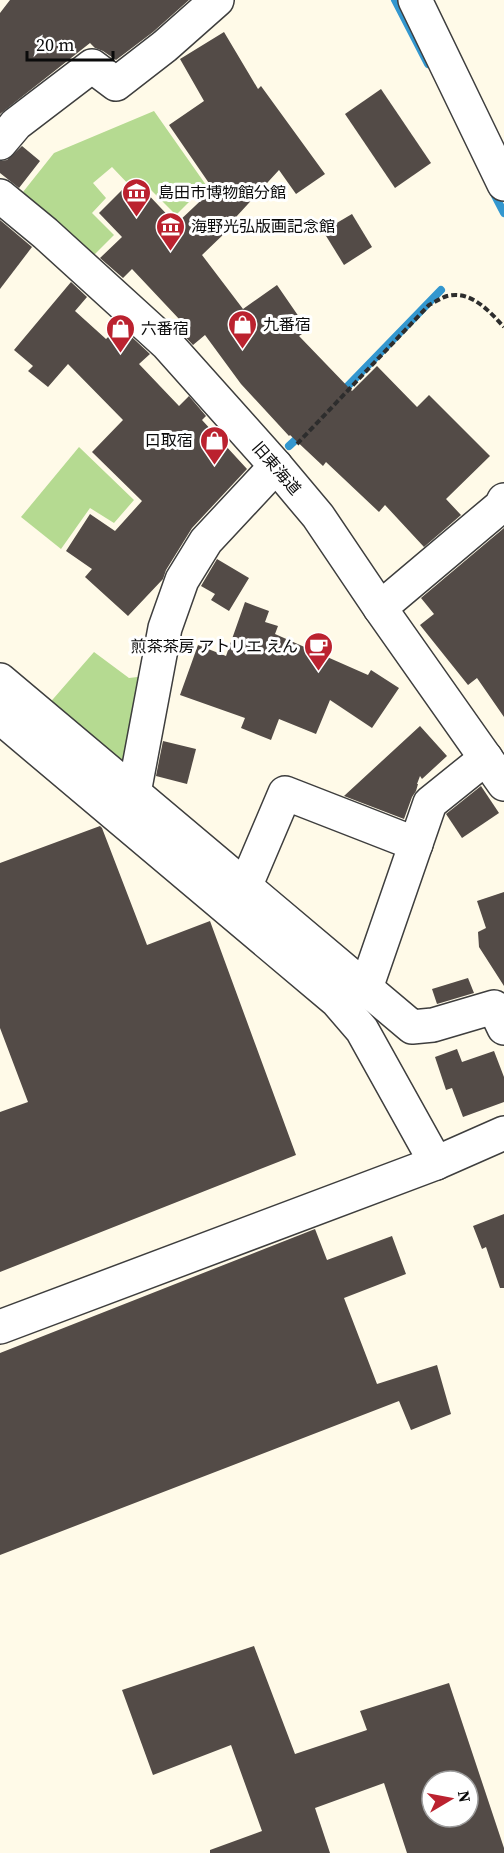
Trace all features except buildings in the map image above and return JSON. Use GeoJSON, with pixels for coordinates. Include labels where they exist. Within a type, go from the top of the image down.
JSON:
{"type":"FeatureCollection","features":[{"type":"Feature","properties":{"kind":"street"},"geometry":{"type":"LineString","coordinates":[[0,143],[16,123],[92,66],[116,84],[165,46],[217,0]]}},
{"type":"Feature","properties":{"kind":"street"},"geometry":{"type":"LineString","coordinates":[[415,0],[504,184]]}},
{"type":"Feature","properties":{"kind":"street","name":"旧東海道"},"geometry":{"type":"LineString","coordinates":[[0,196],[45,233],[167,344],[276,466],[318,516],[495,771]]}},
{"type":"Feature","properties":{"kind":"street"},"geometry":{"type":"LineString","coordinates":[[134,793],[165,628],[182,580],[206,541],[276,466]]}},
{"type":"Feature","properties":{"kind":"street"},"geometry":{"type":"LineString","coordinates":[[380,608],[501,506],[504,500]]}},
{"type":"Feature","properties":{"kind":"street"},"geometry":{"type":"LineString","coordinates":[[0,680],[412,1027],[433,1025],[494,1007],[504,1028]]}},
{"type":"Feature","properties":{"kind":"street"},"geometry":{"type":"LineString","coordinates":[[0,717],[337,1001],[362,1030],[436,1163]]}},
{"type":"Feature","properties":{"kind":"street"},"geometry":{"type":"LineString","coordinates":[[366,988],[430,803],[495,771]]}},
{"type":"Feature","properties":{"kind":"street"},"geometry":{"type":"LineString","coordinates":[[245,887],[285,793],[416,844]]}},
{"type":"Feature","properties":{"kind":"street"},"geometry":{"type":"LineString","coordinates":[[0,1327],[436,1163],[504,1133]]}},
{"type":"Feature","properties":{"kind":"path"},"geometry":{"type":"LineString","coordinates":[[276,466],[429,304],[448,296],[468,296],[487,309],[504,327]]}},
{"type":"Feature","properties":{"kind":"green space"},"geometry":{"type":"Polygon","coordinates":[[[154,111],[206,185],[176,215],[142,181],[133,189],[112,167],[93,183],[106,198],[92,213],[114,235],[93,256],[23,192],[54,153],[154,111]]]}},
{"type":"Feature","properties":{"kind":"green space"},"geometry":{"type":"Polygon","coordinates":[[[79,447],[134,500],[114,523],[90,508],[61,549],[21,517],[79,447]]]}},
{"type":"Feature","properties":{"kind":"green space"},"geometry":{"type":"Polygon","coordinates":[[[94,652],[129,678],[146,676],[125,775],[47,706],[94,652]]]}},
{"type":"Feature","properties":{"kind":"waterway"},"geometry":{"type":"LineString","coordinates":[[395,0],[428,64]]}},
{"type":"Feature","properties":{"kind":"waterway"},"geometry":{"type":"LineString","coordinates":[[492,190],[504,213]]}},
{"type":"Feature","properties":{"kind":"waterway"},"geometry":{"type":"LineString","coordinates":[[341,393],[441,290]]}},
{"type":"Feature","properties":{"kind":"waterway"},"geometry":{"type":"LineString","coordinates":[[289,446],[303,433]]}},
{"type":"Feature","properties":{"kind":"place","name":"島田市博物館分館"},"geometry":{"type":"Point","coordinates":[137,218]}},
{"type":"Feature","properties":{"kind":"place","name":"海野光弘版画記念館"},"geometry":{"type":"Point","coordinates":[170,252]}},
{"type":"Feature","properties":{"kind":"place","name":"九番宿"},"geometry":{"type":"Point","coordinates":[242,350]}},
{"type":"Feature","properties":{"kind":"place","name":"六番宿"},"geometry":{"type":"Point","coordinates":[120,354]}},
{"type":"Feature","properties":{"kind":"place","name":"口取宿"},"geometry":{"type":"Point","coordinates":[214,466]}},
{"type":"Feature","properties":{"kind":"place","name":"煎茶茶房 アトリエ えん"},"geometry":{"type":"Point","coordinates":[319,672]}}]}
